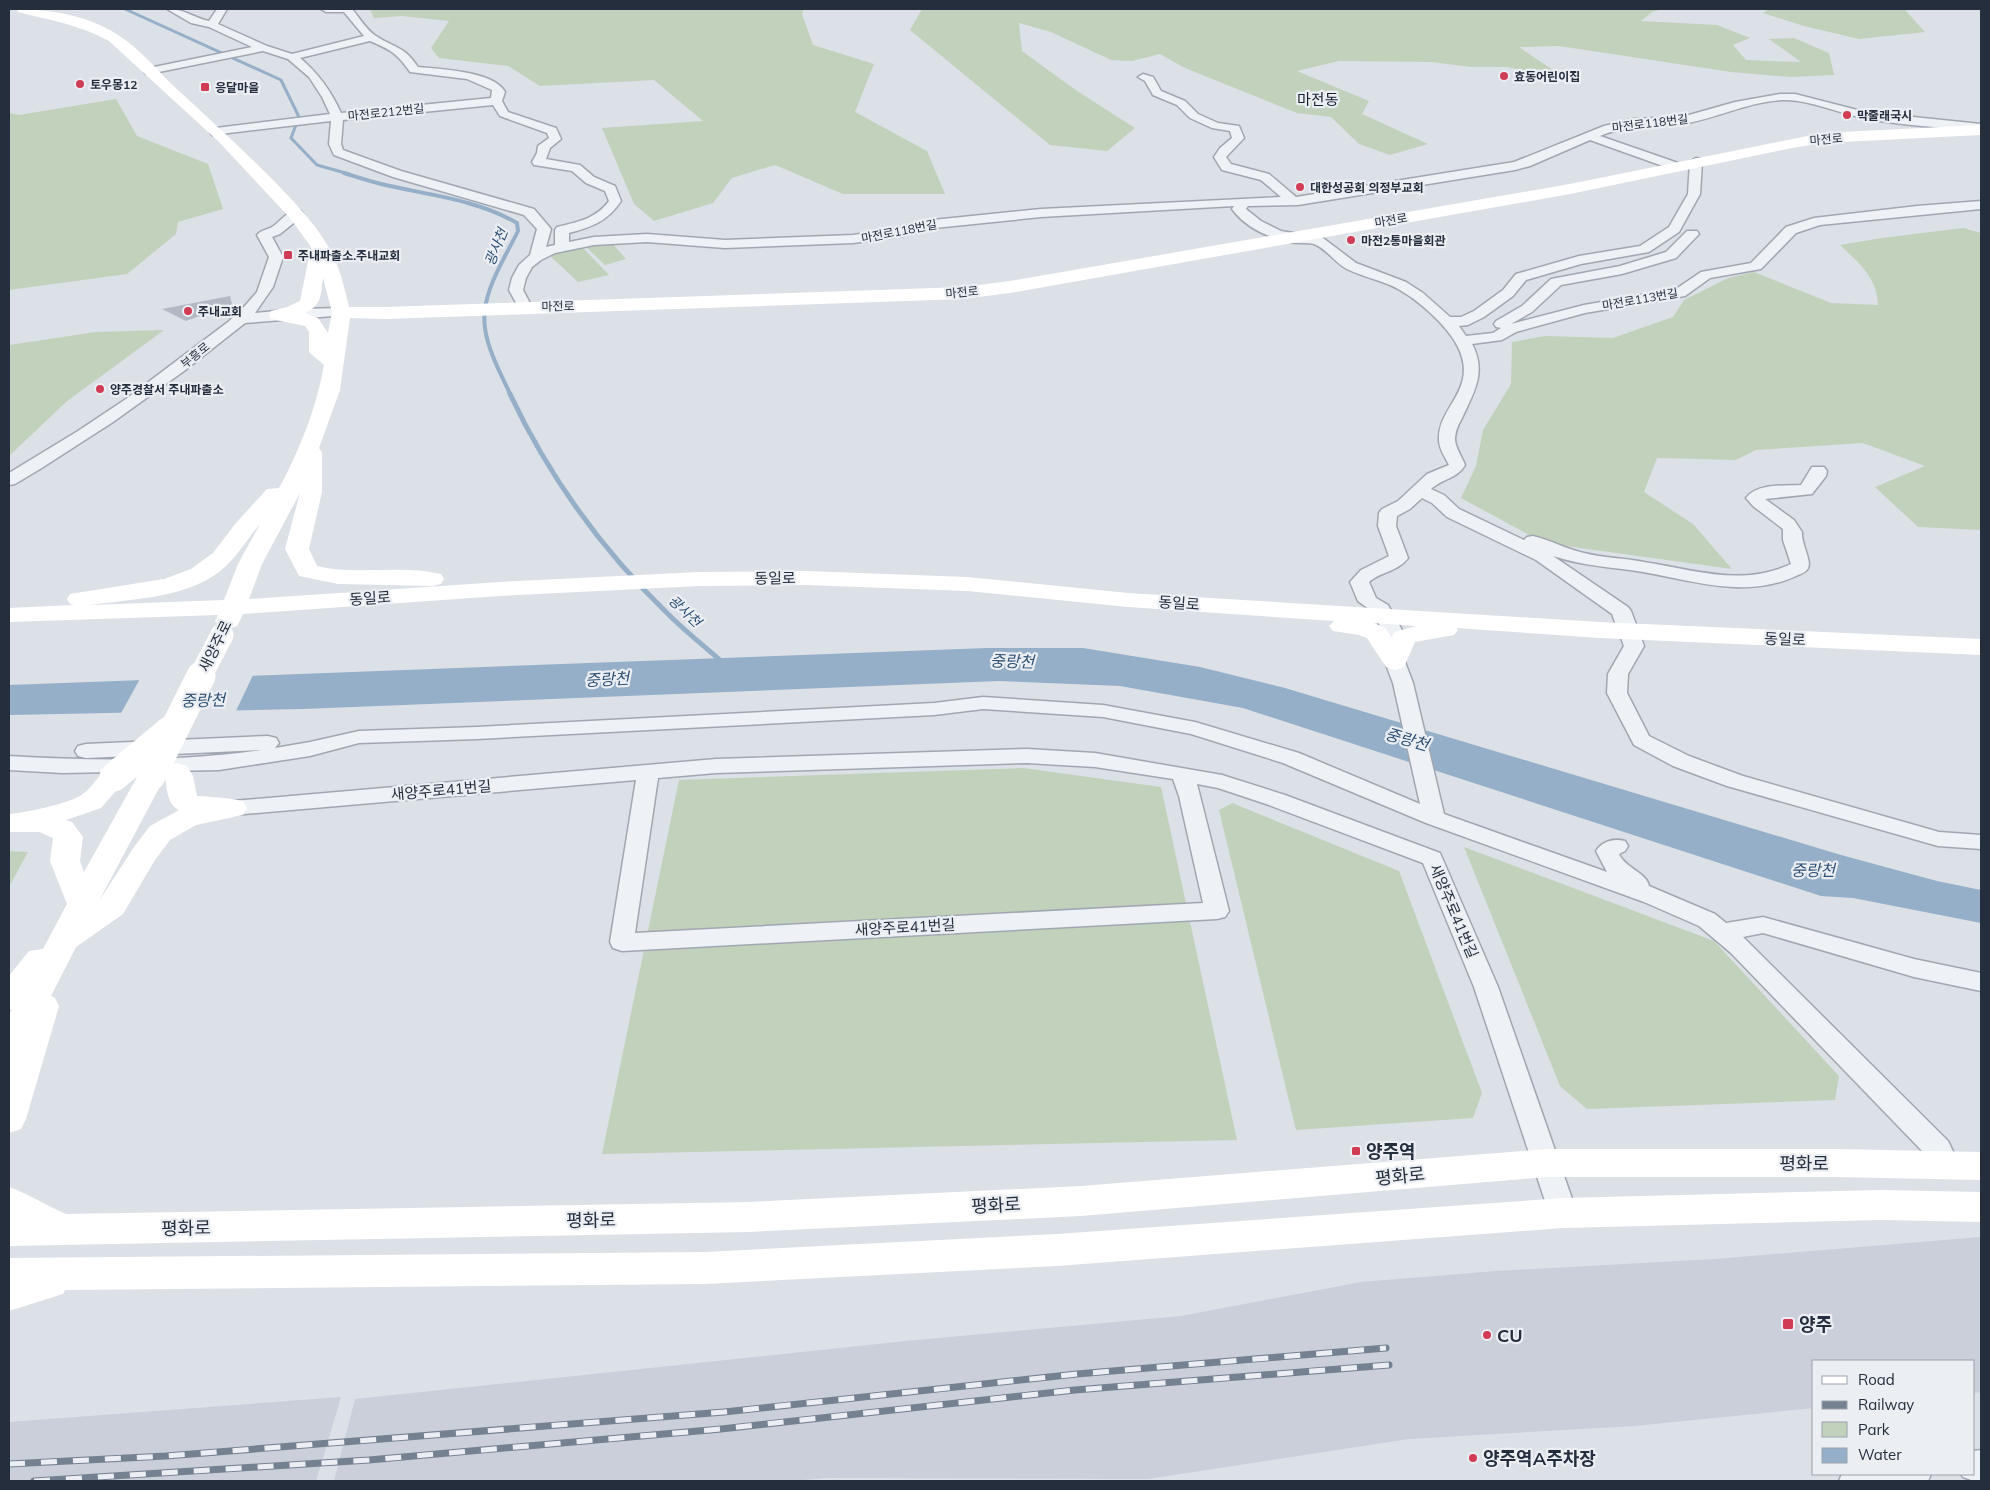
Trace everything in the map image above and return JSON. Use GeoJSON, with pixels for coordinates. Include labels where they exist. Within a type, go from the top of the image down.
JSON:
{"type":"FeatureCollection","features":[{"type":"Feature","properties":{"kind":"main road"},"geometry":{"type":"LineString","coordinates":[[23,9],[74,21],[105,33],[129,51],[216,132],[296,214],[320,247],[335,285],[342,312]]}},
{"type":"Feature","properties":{"kind":"main road","name":"마전로"},"geometry":{"type":"LineString","coordinates":[[342,312],[406,312],[963,293],[1010,287],[1570,189],[1674,166],[1822,138],[1981,128]]}},
{"type":"Feature","properties":{"kind":"main road"},"geometry":{"type":"LineString","coordinates":[[278,315],[292,312],[308,304],[320,247]]}},
{"type":"Feature","properties":{"kind":"main road","name":"새양주로"},"geometry":{"type":"LineString","coordinates":[[171,732],[226,623],[250,564],[290,486],[300,471],[330,390],[342,312]]}},
{"type":"Feature","properties":{"kind":"main road"},"geometry":{"type":"LineString","coordinates":[[278,315],[311,321],[316,325],[321,337],[319,352],[333,363]]}},
{"type":"Feature","properties":{"kind":"main road"},"geometry":{"type":"LineString","coordinates":[[311,442],[311,492],[298,550],[306,571],[335,578],[412,576],[500,588]]}},
{"type":"Feature","properties":{"kind":"main road"},"geometry":{"type":"LineString","coordinates":[[9,614],[106,594],[177,583],[199,575],[226,554],[244,528],[277,493],[290,486]]}},
{"type":"Feature","properties":{"kind":"main road","name":"동일로"},"geometry":{"type":"LineString","coordinates":[[226,623],[252,614],[332,608],[416,595],[500,588],[699,579],[806,578],[967,584],[1128,600],[1630,631],[1981,647]]}},
{"type":"Feature","properties":{"kind":"main road"},"geometry":{"type":"LineString","coordinates":[[1225,606],[1346,627],[1364,628],[1376,633],[1399,673]]}},
{"type":"Feature","properties":{"kind":"main road"},"geometry":{"type":"LineString","coordinates":[[9,614],[214,617],[226,623]]}},
{"type":"Feature","properties":{"kind":"main road"},"geometry":{"type":"LineString","coordinates":[[1399,673],[1399,647],[1404,637],[1425,631],[1455,631],[1535,625]]}},
{"type":"Feature","properties":{"kind":"main road"},"geometry":{"type":"LineString","coordinates":[[9,1046],[70,927],[164,774],[171,732]]}},
{"type":"Feature","properties":{"kind":"main road"},"geometry":{"type":"LineString","coordinates":[[9,822],[46,817],[91,802],[114,777],[171,732]]}},
{"type":"Feature","properties":{"kind":"main road"},"geometry":{"type":"LineString","coordinates":[[164,774],[182,784],[182,794],[185,802],[192,805],[233,808]]}},
{"type":"Feature","properties":{"kind":"main road"},"geometry":{"type":"LineString","coordinates":[[9,998],[70,927],[112,907],[144,854],[160,834],[188,817],[233,808]]}},
{"type":"Feature","properties":{"kind":"main road"},"geometry":{"type":"LineString","coordinates":[[9,822],[39,823],[62,829],[68,837],[65,861],[70,927],[9,1119]]}},
{"type":"Feature","properties":{"kind":"main road","name":"평화로"},"geometry":{"type":"LineString","coordinates":[[9,1231],[749,1217],[1082,1201],[1547,1163],[1795,1163],[1981,1166]]}},
{"type":"Feature","properties":{"kind":"main road"},"geometry":{"type":"LineString","coordinates":[[9,1202],[16,1208],[61,1230]]}},
{"type":"Feature","properties":{"kind":"main road"},"geometry":{"type":"LineString","coordinates":[[9,1274],[704,1268],[1057,1250],[1563,1213],[1870,1206],[1981,1207]]}},
{"type":"Feature","properties":{"kind":"main road"},"geometry":{"type":"LineString","coordinates":[[9,1295],[76,1274]]}},
{"type":"Feature","properties":{"kind":"street","name":"마전로212번길"},"geometry":{"type":"LineString","coordinates":[[172,9],[263,48],[292,56],[313,75],[328,96],[333,118],[496,101]]}},
{"type":"Feature","properties":{"kind":"street"},"geometry":{"type":"LineString","coordinates":[[212,25],[222,9]]}},
{"type":"Feature","properties":{"kind":"street"},"geometry":{"type":"LineString","coordinates":[[326,9],[347,9],[371,38],[392,47],[405,56],[414,70],[469,76],[497,88],[499,92],[496,101],[504,114],[552,131],[555,139],[544,146],[543,153],[538,162],[576,168],[590,180],[611,190],[615,201],[612,207],[596,220],[579,227],[562,230],[562,247]]}},
{"type":"Feature","properties":{"kind":"street"},"geometry":{"type":"LineString","coordinates":[[292,56],[371,38]]}},
{"type":"Feature","properties":{"kind":"street"},"geometry":{"type":"LineString","coordinates":[[149,71],[183,66],[263,48]]}},
{"type":"Feature","properties":{"kind":"street"},"geometry":{"type":"LineString","coordinates":[[1142,77],[1149,79],[1157,93],[1181,102],[1190,114],[1216,126],[1235,128],[1238,138],[1236,142],[1221,153],[1222,164],[1226,167],[1265,177],[1293,201]]}},
{"type":"Feature","properties":{"kind":"street","name":"마전로118번길"},"geometry":{"type":"LineString","coordinates":[[519,307],[516,290],[519,278],[526,265],[536,257],[562,247],[594,240],[647,238],[725,244],[853,240],[902,232],[923,225],[1041,213],[1293,201],[1351,194],[1515,166],[1608,128],[1633,123],[1683,120],[1735,105],[1780,97],[1795,97],[1865,115],[1981,128]]}},
{"type":"Feature","properties":{"kind":"street"},"geometry":{"type":"LineString","coordinates":[[216,132],[333,118],[335,144],[338,152],[397,174],[529,212],[544,229],[536,257]]}},
{"type":"Feature","properties":{"kind":"street","name":"마전로"},"geometry":{"type":"LineString","coordinates":[[1589,136],[1674,166]]}},
{"type":"Feature","properties":{"kind":"street"},"geometry":{"type":"LineString","coordinates":[[1444,321],[1463,322],[1479,314],[1508,293],[1521,277],[1579,260],[1644,249],[1674,229],[1694,194],[1696,162]]}},
{"type":"Feature","properties":{"kind":"street"},"geometry":{"type":"LineString","coordinates":[[1244,202],[1239,210],[1259,227],[1291,238],[1315,240],[1334,251],[1342,260],[1353,267],[1400,285],[1417,296],[1456,333],[1466,348],[1472,372],[1472,382],[1449,427],[1446,441],[1457,465],[1454,470],[1433,478],[1404,505],[1388,512],[1387,526],[1399,558],[1390,565],[1364,574],[1359,582],[1368,601],[1380,609],[1392,630],[1399,673],[1433,810]]}},
{"type":"Feature","properties":{"kind":"street","name":"마전로113번길"},"geometry":{"type":"LineString","coordinates":[[1462,341],[1497,337],[1511,329],[1584,309],[1680,293],[1706,276],[1756,266],[1790,230],[1820,221],[1981,205]]}},
{"type":"Feature","properties":{"kind":"street","name":"부흥로"},"geometry":{"type":"LineString","coordinates":[[9,480],[57,453],[123,408],[176,370],[240,319],[262,296],[276,257],[264,235],[275,231],[296,214]]}},
{"type":"Feature","properties":{"kind":"street"},"geometry":{"type":"LineString","coordinates":[[1481,339],[1527,309],[1538,296],[1556,282],[1622,270],[1671,255],[1692,234]]}},
{"type":"Feature","properties":{"kind":"street","name":"마전로"},"geometry":{"type":"LineString","coordinates":[[240,319],[342,312]]}},
{"type":"Feature","properties":{"kind":"street"},"geometry":{"type":"LineString","coordinates":[[1453,513],[1503,527],[1525,538],[1577,558],[1645,567],[1717,582],[1756,582],[1788,574],[1800,566],[1801,558],[1792,540],[1793,532],[1789,524],[1761,506],[1755,498],[1762,493],[1806,490],[1817,476],[1818,471]]}},
{"type":"Feature","properties":{"kind":"street"},"geometry":{"type":"LineString","coordinates":[[1420,490],[1438,499],[1453,513],[1542,556],[1621,611],[1634,646],[1618,674],[1617,693],[1641,740],[1682,761],[1735,781],[1877,820],[1938,840],[1981,842]]}},
{"type":"Feature","properties":{"kind":"street"},"geometry":{"type":"LineString","coordinates":[[9,763],[62,766],[219,763],[310,749],[359,737],[477,733],[934,709],[983,703],[1103,711],[1195,728],[1291,758],[1433,810],[1541,858],[1652,896],[1707,920],[1747,953],[1938,1149],[1946,1166]]}},
{"type":"Feature","properties":{"kind":"street"},"geometry":{"type":"LineString","coordinates":[[9,755],[348,740]]}},
{"type":"Feature","properties":{"kind":"street","name":"새양주로41번길"},"geometry":{"type":"LineString","coordinates":[[233,808],[716,766],[1027,756],[1095,760],[1222,782],[1277,800],[1432,858],[1486,987],[1563,1213]]}},
{"type":"Feature","properties":{"kind":"street","name":"새양주로41번길"},"geometry":{"type":"LineString","coordinates":[[648,773],[622,942],[1217,911],[1190,796],[1182,774]]}},
{"type":"Feature","properties":{"kind":"street"},"geometry":{"type":"LineString","coordinates":[[1617,846],[1608,852],[1609,859],[1622,874],[1652,896]]}},
{"type":"Feature","properties":{"kind":"street"},"geometry":{"type":"LineString","coordinates":[[1722,932],[1763,925],[1914,968],[1981,982]]}},
{"type":"Feature","properties":{"kind":"street"},"geometry":{"type":"LineString","coordinates":[[1855,1481],[1906,1475]]}},
{"type":"Feature","properties":{"kind":"shaded area"},"geometry":{"type":"Polygon","coordinates":[[[1981,1237],[1981,1392],[1975,1393],[1975,1360],[1812,1360],[1812,1408],[1634,1426],[1409,1439],[1148,1479],[827,1478],[791,1481],[334,1481],[355,1399],[906,1341],[1181,1316],[1361,1282],[1496,1271],[1715,1259],[1981,1237]]]}},
{"type":"Feature","properties":{"kind":"shaded area"},"geometry":{"type":"Polygon","coordinates":[[[341,1397],[316,1481],[9,1481],[9,1422],[341,1397]]]}},
{"type":"Feature","properties":{"kind":"green space"},"geometry":{"type":"Polygon","coordinates":[[[370,9],[804,9],[802,14],[813,45],[874,64],[855,112],[927,151],[945,194],[843,194],[775,165],[732,178],[713,203],[654,221],[634,204],[602,128],[703,121],[654,80],[540,86],[508,66],[439,58],[431,48],[449,21],[402,16],[374,18],[370,9]]]}},
{"type":"Feature","properties":{"kind":"green space"},"geometry":{"type":"Polygon","coordinates":[[[922,9],[1663,9],[1652,12],[1641,21],[1717,25],[1750,38],[1733,45],[1746,60],[1801,62],[1769,39],[1794,38],[1829,53],[1834,75],[1790,77],[1731,72],[1559,46],[1519,47],[1559,74],[1546,74],[1507,67],[1471,67],[1431,62],[1339,61],[1297,71],[1369,101],[1362,114],[1428,144],[1390,155],[1359,144],[1331,117],[1297,113],[1185,68],[1160,54],[1132,61],[1111,60],[1051,32],[1019,23],[1022,51],[1077,91],[1135,128],[1107,151],[1050,145],[910,30],[922,9]]]}},
{"type":"Feature","properties":{"kind":"green space"},"geometry":{"type":"Polygon","coordinates":[[[1769,9],[1908,9],[1906,11],[1925,32],[1859,39],[1804,26],[1763,13],[1769,9]]]}},
{"type":"Feature","properties":{"kind":"green space"},"geometry":{"type":"Polygon","coordinates":[[[116,99],[137,136],[208,164],[223,209],[178,222],[176,234],[127,274],[9,290],[9,113],[19,115],[116,99]]]}},
{"type":"Feature","properties":{"kind":"green space"},"geometry":{"type":"Polygon","coordinates":[[[1963,228],[1981,233],[1981,530],[1918,527],[1875,487],[1925,466],[1863,443],[1756,450],[1736,460],[1657,458],[1644,492],[1693,524],[1732,569],[1544,543],[1461,498],[1476,466],[1483,430],[1511,384],[1512,342],[1545,336],[1613,338],[1673,317],[1684,300],[1728,278],[1754,272],[1831,303],[1878,305],[1877,295],[1871,278],[1840,245],[1963,228]]]}},
{"type":"Feature","properties":{"kind":"green space"},"geometry":{"type":"Polygon","coordinates":[[[610,241],[626,259],[605,265],[585,246],[610,241]]]}},
{"type":"Feature","properties":{"kind":"green space"},"geometry":{"type":"Polygon","coordinates":[[[582,247],[609,275],[578,282],[549,255],[582,247]]]}},
{"type":"Feature","properties":{"kind":"green space"},"geometry":{"type":"Polygon","coordinates":[[[164,330],[66,402],[9,456],[9,345],[96,332],[164,330]]]}},
{"type":"Feature","properties":{"kind":"green space"},"geometry":{"type":"Polygon","coordinates":[[[1023,768],[1161,787],[1237,1140],[602,1154],[679,780],[1023,768]]]}},
{"type":"Feature","properties":{"kind":"green space"},"geometry":{"type":"Polygon","coordinates":[[[1232,803],[1399,871],[1482,1093],[1473,1118],[1296,1130],[1219,810],[1232,803]]]}},
{"type":"Feature","properties":{"kind":"green space"},"geometry":{"type":"Polygon","coordinates":[[[1464,847],[1714,941],[1839,1076],[1835,1100],[1587,1109],[1560,1086],[1464,847]]]}},
{"type":"Feature","properties":{"kind":"green space"},"geometry":{"type":"Polygon","coordinates":[[[9,851],[28,852],[9,887],[9,851]]]}},
{"type":"Feature","properties":{"kind":"water","name":"중랑천"},"geometry":{"type":"Polygon","coordinates":[[[987,648],[1083,648],[1200,667],[1285,688],[1841,855],[1937,881],[1981,890],[1981,923],[1853,898],[1821,896],[1243,708],[1120,686],[999,681],[303,709],[9,715],[9,685],[987,648]]]}},
{"type":"Feature","properties":{"kind":"pier"},"geometry":{"type":"Polygon","coordinates":[[[254,673],[235,713],[120,715],[141,677],[254,673]]]}},
{"type":"Feature","properties":{"kind":"building","name":"주내교회"},"geometry":{"type":"Polygon","coordinates":[[[230,296],[232,304],[186,321],[162,309],[230,296]]]}},
{"type":"Feature","properties":{"kind":"waterway","name":"광사천"},"geometry":{"type":"LineString","coordinates":[[125,9],[281,80],[299,117],[291,138],[317,165],[349,174]]}},
{"type":"Feature","properties":{"kind":"waterway","name":"광사천"},"geometry":{"type":"LineString","coordinates":[[344,173],[381,184],[468,203],[485,208],[517,223],[518,231],[494,278],[484,315],[489,345],[511,396]]}},
{"type":"Feature","properties":{"kind":"waterway","name":"광사천"},"geometry":{"type":"LineString","coordinates":[[510,394],[542,454],[599,538],[644,590],[722,662]]}},
{"type":"Feature","properties":{"kind":"railway"},"geometry":{"type":"LineString","coordinates":[[9,1464],[166,1456],[724,1412],[1077,1374],[1386,1348]]}},
{"type":"Feature","properties":{"kind":"railway"},"geometry":{"type":"LineString","coordinates":[[34,1481],[369,1460],[721,1429],[1075,1390],[1389,1365]]}},
{"type":"Feature","properties":{"kind":"place","name":"효동어린이집"},"geometry":{"type":"Point","coordinates":[1504,76]}},
{"type":"Feature","properties":{"kind":"place","name":"토우몽12"},"geometry":{"type":"Point","coordinates":[80,84]}},
{"type":"Feature","properties":{"kind":"place","name":"응달마을"},"geometry":{"type":"Point","coordinates":[205,87]}},
{"type":"Feature","properties":{"kind":"place","name":"막줄래국시"},"geometry":{"type":"Point","coordinates":[1847,115]}},
{"type":"Feature","properties":{"kind":"place","name":"대한성공회 의정부교회"},"geometry":{"type":"Point","coordinates":[1300,187]}},
{"type":"Feature","properties":{"kind":"place","name":"마전2통마을회관"},"geometry":{"type":"Point","coordinates":[1351,240]}},
{"type":"Feature","properties":{"kind":"place","name":"주내파출소.주내교회"},"geometry":{"type":"Point","coordinates":[288,255]}},
{"type":"Feature","properties":{"kind":"place","name":"주내교회"},"geometry":{"type":"Point","coordinates":[188,311]}},
{"type":"Feature","properties":{"kind":"place","name":"양주경찰서 주내파출소"},"geometry":{"type":"Point","coordinates":[100,389]}},
{"type":"Feature","properties":{"kind":"place","name":"양주역"},"geometry":{"type":"Point","coordinates":[1356,1151]}},
{"type":"Feature","properties":{"kind":"place","name":"양주"},"geometry":{"type":"Point","coordinates":[1788,1324]}},
{"type":"Feature","properties":{"kind":"place","name":"CU"},"geometry":{"type":"Point","coordinates":[1487,1335]}},
{"type":"Feature","properties":{"kind":"place","name":"양주역A주차장"},"geometry":{"type":"Point","coordinates":[1473,1458]}},
{"type":"Feature","properties":{"kind":"district","name":"마전동"},"geometry":{"type":"Point","coordinates":[1318,99]}}]}
